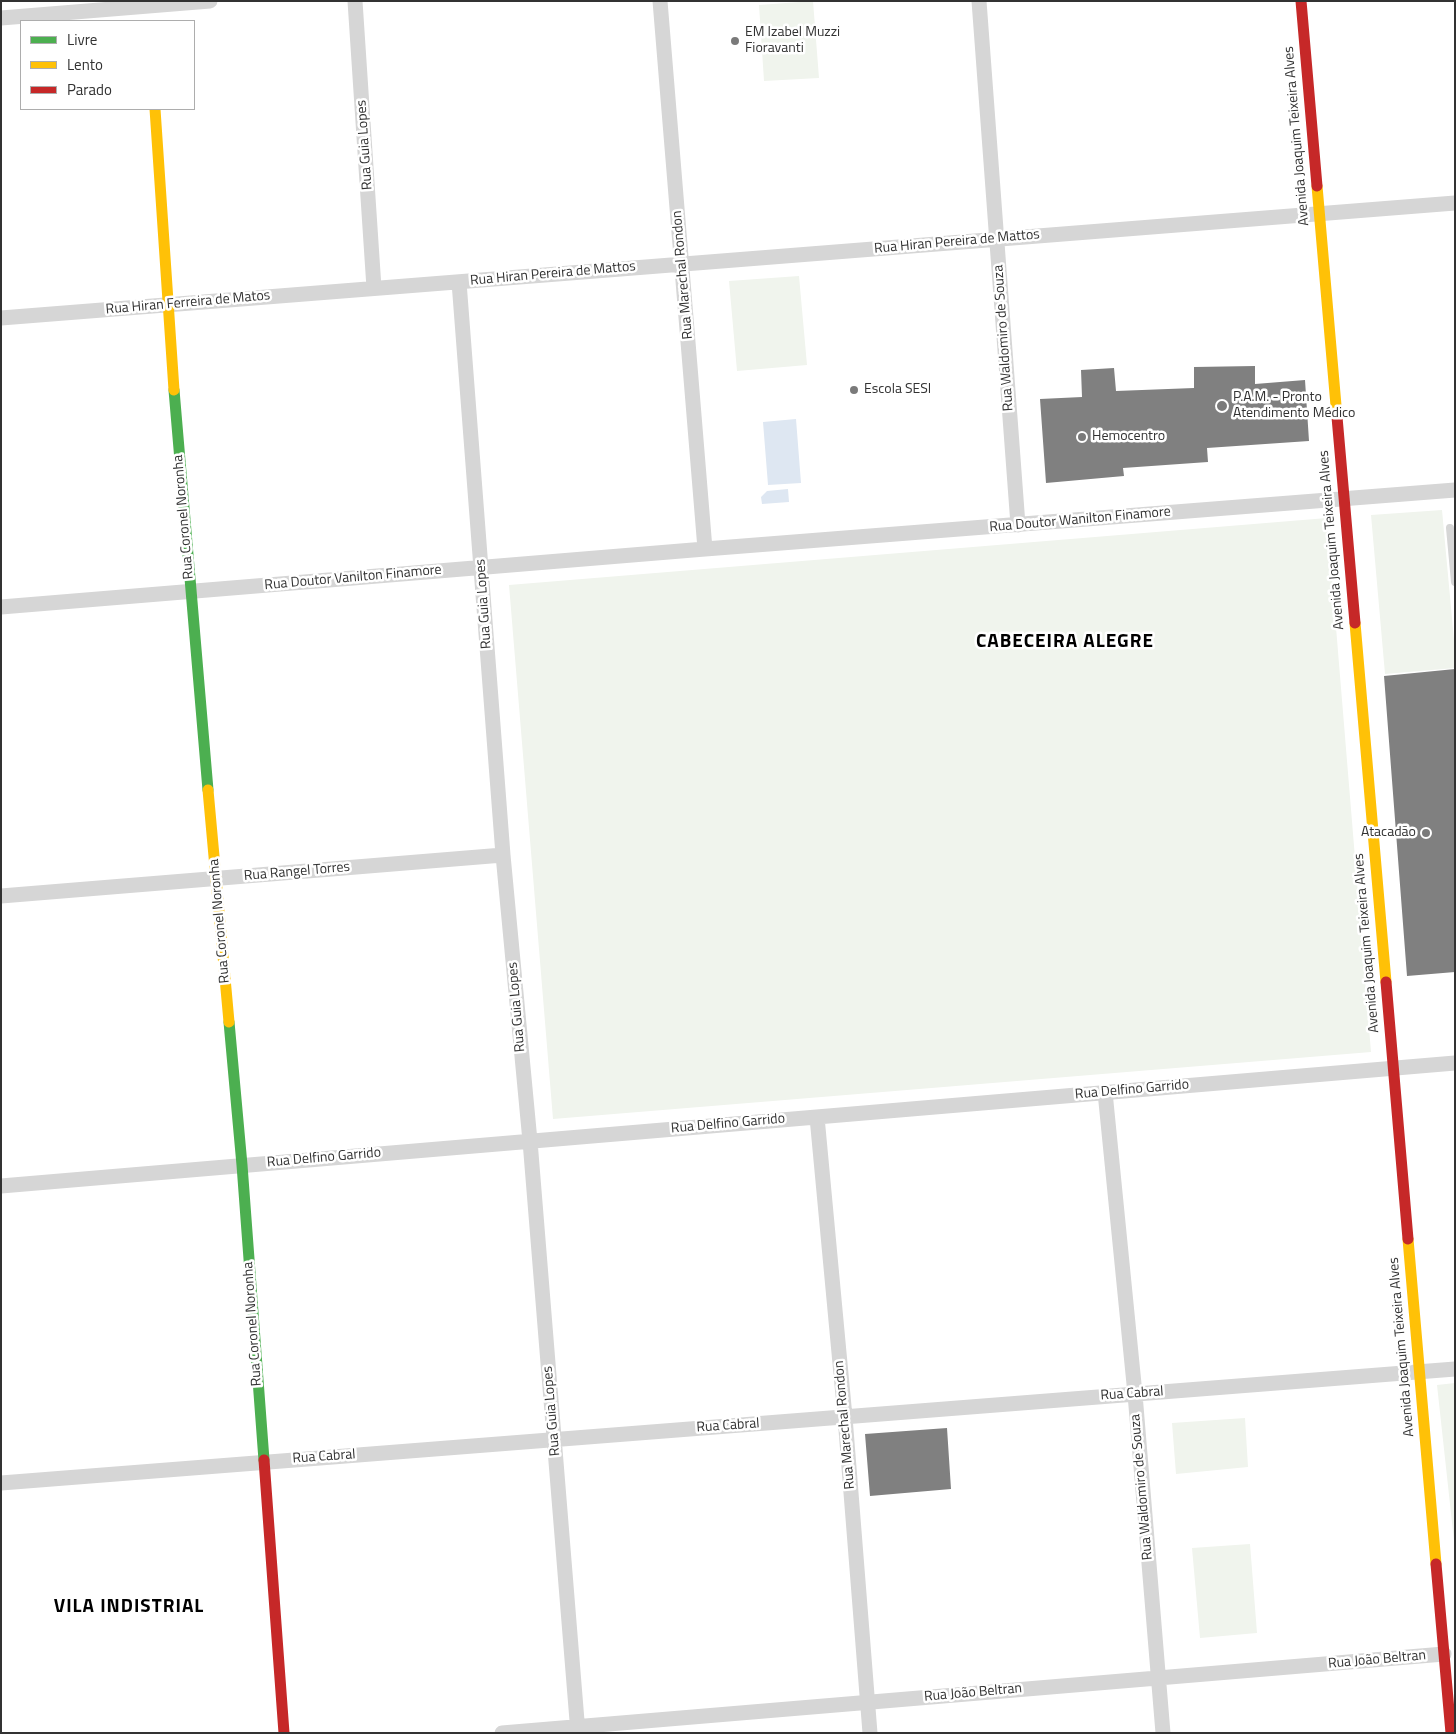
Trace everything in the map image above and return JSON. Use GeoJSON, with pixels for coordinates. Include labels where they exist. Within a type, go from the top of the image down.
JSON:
{"type":"FeatureCollection","features":[{"type":"Feature","properties":{"kind":"street"},"geometry":{"type":"LineString","coordinates":[[1,18],[34,8],[149,14],[210,1]]}},
{"type":"Feature","properties":{"kind":"street","name":"Rua Guia Lopes"},"geometry":{"type":"LineString","coordinates":[[355,1],[374,288]]}},
{"type":"Feature","properties":{"kind":"street","name":"Rua Marechal Rondon"},"geometry":{"type":"LineString","coordinates":[[660,1],[705,549]]}},
{"type":"Feature","properties":{"kind":"street","name":"Rua Waldomiro de Souza"},"geometry":{"type":"LineString","coordinates":[[979,1],[1018,525]]}},
{"type":"Feature","properties":{"kind":"street","name":"Avenida Joaquim Teixeira Alves"},"geometry":{"type":"LineString","coordinates":[[1301,1],[1451,1733]]}},
{"type":"Feature","properties":{"kind":"street","name":"Rua Coronel Noronha"},"geometry":{"type":"LineString","coordinates":[[155,110],[167,305],[190,591],[242,1165],[284,1733]]}},
{"type":"Feature","properties":{"kind":"street","name":"Rua Hiran Pereira de Mattos"},"geometry":{"type":"LineString","coordinates":[[374,288],[1455,202]]}},
{"type":"Feature","properties":{"kind":"street","name":"Rua Guia Lopes"},"geometry":{"type":"LineString","coordinates":[[459,282],[503,855],[530,1141],[578,1730]]}},
{"type":"Feature","properties":{"kind":"street","name":"Rua Hiran Ferreira de Matos"},"geometry":{"type":"LineString","coordinates":[[1,318],[374,288]]}},
{"type":"Feature","properties":{"kind":"street","name":"Rua Doutor Wanilton Finamore"},"geometry":{"type":"LineString","coordinates":[[705,549],[1455,490]]}},
{"type":"Feature","properties":{"kind":"street","name":"Rua Doutor Vanilton Finamore"},"geometry":{"type":"LineString","coordinates":[[1,607],[705,549]]}},
{"type":"Feature","properties":{"kind":"street","name":"Rua Rangel Torres"},"geometry":{"type":"LineString","coordinates":[[1,896],[503,855]]}},
{"type":"Feature","properties":{"kind":"street","name":"Rua Delfino Garrido"},"geometry":{"type":"LineString","coordinates":[[1,1186],[1455,1063]]}},
{"type":"Feature","properties":{"kind":"street","name":"Rua Waldomiro de Souza"},"geometry":{"type":"LineString","coordinates":[[1106,1092],[1163,1733]]}},
{"type":"Feature","properties":{"kind":"street","name":"Rua Marechal Rondon"},"geometry":{"type":"LineString","coordinates":[[817,1117],[845,1417],[870,1733]]}},
{"type":"Feature","properties":{"kind":"street","name":"Rua Cabral"},"geometry":{"type":"LineString","coordinates":[[1,1483],[1455,1369]]}},
{"type":"Feature","properties":{"kind":"street","name":"Rua João Beltran"},"geometry":{"type":"LineString","coordinates":[[502,1733],[578,1730],[868,1702],[1444,1654]]}},
{"type":"Feature","properties":{"kind":"lane"},"geometry":{"type":"LineString","coordinates":[[1450,528],[1455,582]]}},
{"type":"Feature","properties":{"kind":"shaded area"},"geometry":{"type":"Polygon","coordinates":[[[813,1],[819,78],[764,81],[759,5],[813,1]]]}},
{"type":"Feature","properties":{"kind":"shaded area"},"geometry":{"type":"Polygon","coordinates":[[[799,276],[807,365],[737,371],[729,281],[799,276]]]}},
{"type":"Feature","properties":{"kind":"shaded area"},"geometry":{"type":"Polygon","coordinates":[[[796,419],[801,483],[768,485],[763,422],[796,419]]]}},
{"type":"Feature","properties":{"kind":"shaded area"},"geometry":{"type":"Polygon","coordinates":[[[788,489],[789,502],[762,504],[761,497],[767,491],[788,489]]]}},
{"type":"Feature","properties":{"kind":"shaded area"},"geometry":{"type":"Polygon","coordinates":[[[1442,510],[1455,668],[1385,674],[1371,515],[1442,510]]]}},
{"type":"Feature","properties":{"kind":"shaded area"},"geometry":{"type":"Polygon","coordinates":[[[1327,518],[1371,1052],[553,1119],[509,585],[1327,518]]]}},
{"type":"Feature","properties":{"kind":"shaded area"},"geometry":{"type":"Polygon","coordinates":[[[1455,1383],[1455,1550],[1437,1385],[1455,1383]]]}},
{"type":"Feature","properties":{"kind":"shaded area"},"geometry":{"type":"Polygon","coordinates":[[[1245,1418],[1248,1467],[1176,1474],[1172,1423],[1245,1418]]]}},
{"type":"Feature","properties":{"kind":"shaded area"},"geometry":{"type":"Polygon","coordinates":[[[1250,1544],[1257,1633],[1200,1638],[1192,1548],[1250,1544]]]}},
{"type":"Feature","properties":{"kind":"building"},"geometry":{"type":"Polygon","coordinates":[[[1255,366],[1255,384],[1305,380],[1309,441],[1207,448],[1208,462],[1123,468],[1124,476],[1046,483],[1040,399],[1082,397],[1081,370],[1114,368],[1116,391],[1194,388],[1194,367],[1255,366]]]}},
{"type":"Feature","properties":{"kind":"building","name":"Atacadão"},"geometry":{"type":"Polygon","coordinates":[[[1455,669],[1455,972],[1407,976],[1384,676],[1455,669]]]}},
{"type":"Feature","properties":{"kind":"building"},"geometry":{"type":"Polygon","coordinates":[[[947,1428],[951,1489],[870,1496],[865,1434],[947,1428]]]}},
{"type":"Feature","properties":{"kind":"traffic: fast"},"geometry":{"type":"LineString","coordinates":[[174,390],[208,790]]}},
{"type":"Feature","properties":{"kind":"traffic: fast"},"geometry":{"type":"LineString","coordinates":[[229,1022],[242,1165],[264,1460]]}},
{"type":"Feature","properties":{"kind":"traffic: slow"},"geometry":{"type":"LineString","coordinates":[[155,110],[174,390]]}},
{"type":"Feature","properties":{"kind":"traffic: slow"},"geometry":{"type":"LineString","coordinates":[[1317,186],[1337,417]]}},
{"type":"Feature","properties":{"kind":"traffic: slow"},"geometry":{"type":"LineString","coordinates":[[1355,623],[1386,982]]}},
{"type":"Feature","properties":{"kind":"traffic: slow"},"geometry":{"type":"LineString","coordinates":[[208,790],[229,1022]]}},
{"type":"Feature","properties":{"kind":"traffic: slow"},"geometry":{"type":"LineString","coordinates":[[1408,1239],[1436,1564]]}},
{"type":"Feature","properties":{"kind":"traffic: jam"},"geometry":{"type":"LineString","coordinates":[[1301,1],[1317,186]]}},
{"type":"Feature","properties":{"kind":"traffic: jam"},"geometry":{"type":"LineString","coordinates":[[1337,417],[1355,623]]}},
{"type":"Feature","properties":{"kind":"traffic: jam"},"geometry":{"type":"LineString","coordinates":[[1386,982],[1408,1239]]}},
{"type":"Feature","properties":{"kind":"traffic: jam"},"geometry":{"type":"LineString","coordinates":[[264,1460],[284,1733]]}},
{"type":"Feature","properties":{"kind":"traffic: jam"},"geometry":{"type":"LineString","coordinates":[[1436,1564],[1451,1733]]}},
{"type":"Feature","properties":{"kind":"place","name":"EM Izabel Muzzi Fioravanti"},"geometry":{"type":"Point","coordinates":[735,41]}},
{"type":"Feature","properties":{"kind":"place","name":"Escola SESI"},"geometry":{"type":"Point","coordinates":[854,390]}},
{"type":"Feature","properties":{"kind":"place","name":"P.A.M. - Pronto Atendimento Médico"},"geometry":{"type":"Point","coordinates":[1222,406]}},
{"type":"Feature","properties":{"kind":"place","name":"Hemocentro"},"geometry":{"type":"Point","coordinates":[1082,437]}},
{"type":"Feature","properties":{"kind":"place","name":"Atacadão"},"geometry":{"type":"Point","coordinates":[1426,833]}},
{"type":"Feature","properties":{"kind":"district","name":"CABECEIRA ALEGRE"},"geometry":{"type":"Point","coordinates":[1065,642]}},
{"type":"Feature","properties":{"kind":"district","name":"VILA INDISTRIAL"},"geometry":{"type":"Point","coordinates":[129,1607]}}]}
